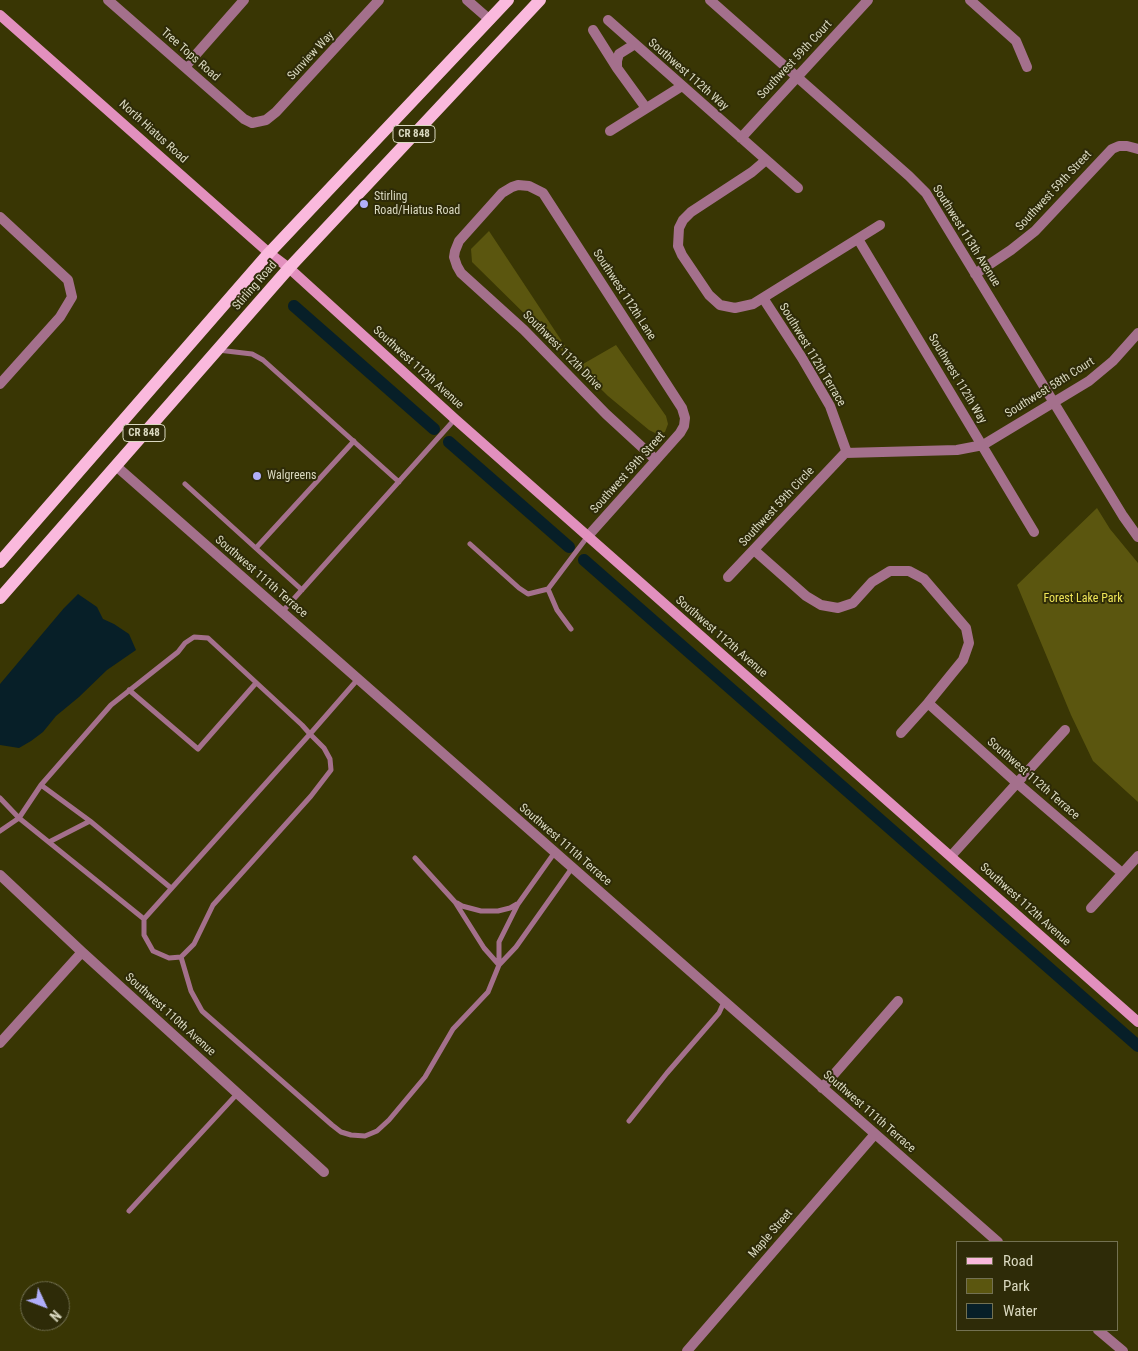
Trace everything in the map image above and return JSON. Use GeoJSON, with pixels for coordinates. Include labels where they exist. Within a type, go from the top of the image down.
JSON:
{"type":"FeatureCollection","features":[{"type":"Feature","properties":{"kind":"main road","name":"Stirling Road"},"geometry":{"type":"LineString","coordinates":[[0,562],[269,253],[508,0]]}},
{"type":"Feature","properties":{"kind":"main road","name":"Stirling Road"},"geometry":{"type":"LineString","coordinates":[[0,598],[289,268],[540,0]]}},
{"type":"Feature","properties":{"kind":"street","name":"Tree Tops Road"},"geometry":{"type":"LineString","coordinates":[[108,0],[244,119],[252,123],[257,122]]}},
{"type":"Feature","properties":{"kind":"street"},"geometry":{"type":"LineString","coordinates":[[185,67],[244,0]]}},
{"type":"Feature","properties":{"kind":"street","name":"Sunview Way"},"geometry":{"type":"LineString","coordinates":[[257,122],[266,120],[276,112],[379,0]]}},
{"type":"Feature","properties":{"kind":"street"},"geometry":{"type":"LineString","coordinates":[[467,0],[490,20]]}},
{"type":"Feature","properties":{"kind":"street","name":"Southwest 113th Avenue"},"geometry":{"type":"LineString","coordinates":[[710,0],[926,193],[1123,516],[1138,537]]}},
{"type":"Feature","properties":{"kind":"street","name":"Southwest 59th Court"},"geometry":{"type":"LineString","coordinates":[[741,138],[868,0]]}},
{"type":"Feature","properties":{"kind":"street"},"geometry":{"type":"LineString","coordinates":[[970,0],[1016,42],[1028,67]]}},
{"type":"Feature","properties":{"kind":"street","name":"North Hiatus Road"},"geometry":{"type":"LineString","coordinates":[[0,15],[269,253],[289,268]]}},
{"type":"Feature","properties":{"kind":"street","name":"Southwest 112th Way"},"geometry":{"type":"LineString","coordinates":[[608,20],[798,188]]}},
{"type":"Feature","properties":{"kind":"street"},"geometry":{"type":"LineString","coordinates":[[593,30],[617,68],[646,108]]}},
{"type":"Feature","properties":{"kind":"street"},"geometry":{"type":"LineString","coordinates":[[617,68],[619,54],[635,44]]}},
{"type":"Feature","properties":{"kind":"street"},"geometry":{"type":"LineString","coordinates":[[610,131],[682,86]]}},
{"type":"Feature","properties":{"kind":"street","name":"Southwest 59th Street"},"geometry":{"type":"LineString","coordinates":[[975,274],[1035,231],[1112,149],[1119,146],[1127,146],[1138,149]]}},
{"type":"Feature","properties":{"kind":"street"},"geometry":{"type":"LineString","coordinates":[[766,160],[752,172],[691,212],[683,220],[678,236],[678,246],[682,255],[714,301],[726,307],[744,307],[763,298],[880,225]]}},
{"type":"Feature","properties":{"kind":"street","name":"Southwest 112th Lane"},"geometry":{"type":"LineString","coordinates":[[454,257],[459,240],[502,193],[518,185],[529,186],[543,193],[682,408],[685,418],[684,426]]}},
{"type":"Feature","properties":{"kind":"street"},"geometry":{"type":"LineString","coordinates":[[0,218],[68,280],[72,297],[60,317],[0,384]]}},
{"type":"Feature","properties":{"kind":"street","name":"Southwest 112th Way"},"geometry":{"type":"LineString","coordinates":[[858,239],[1034,532]]}},
{"type":"Feature","properties":{"kind":"street","name":"Southwest 112th Drive"},"geometry":{"type":"LineString","coordinates":[[454,257],[461,273],[524,330],[606,414],[656,460]]}},
{"type":"Feature","properties":{"kind":"street","name":"Southwest 112th Avenue"},"geometry":{"type":"LineString","coordinates":[[289,268],[455,419],[1138,1022]]}},
{"type":"Feature","properties":{"kind":"street","name":"Southwest 112th Terrace"},"geometry":{"type":"LineString","coordinates":[[763,298],[802,358],[830,406],[846,453]]}},
{"type":"Feature","properties":{"kind":"street","name":"Southwest 58th Court"},"geometry":{"type":"LineString","coordinates":[[846,453],[956,450],[983,445],[1054,403],[1101,372],[1138,334]]}},
{"type":"Feature","properties":{"kind":"street","name":"Southwest 59th Street"},"geometry":{"type":"LineString","coordinates":[[588,536],[680,433],[684,426]]}},
{"type":"Feature","properties":{"kind":"street","name":"Southwest 59th Circle"},"geometry":{"type":"LineString","coordinates":[[728,577],[846,453]]}},
{"type":"Feature","properties":{"kind":"street","name":"Southwest 111th Terrace"},"geometry":{"type":"LineString","coordinates":[[116,466],[997,1241]]}},
{"type":"Feature","properties":{"kind":"street"},"geometry":{"type":"LineString","coordinates":[[754,550],[806,596],[821,605],[838,608],[853,604],[872,582],[890,571],[909,572],[924,579],[966,628],[969,643],[963,660],[901,733]]}},
{"type":"Feature","properties":{"kind":"street","name":"Southwest 112th Terrace"},"geometry":{"type":"LineString","coordinates":[[928,703],[1017,783],[1122,873]]}},
{"type":"Feature","properties":{"kind":"street"},"geometry":{"type":"LineString","coordinates":[[951,856],[1065,730]]}},
{"type":"Feature","properties":{"kind":"street"},"geometry":{"type":"LineString","coordinates":[[1091,908],[1138,856]]}},
{"type":"Feature","properties":{"kind":"street","name":"Southwest 110th Avenue"},"geometry":{"type":"LineString","coordinates":[[0,875],[320,1171]]}},
{"type":"Feature","properties":{"kind":"street"},"geometry":{"type":"LineString","coordinates":[[0,1043],[82,952]]}},
{"type":"Feature","properties":{"kind":"street"},"geometry":{"type":"LineString","coordinates":[[822,1088],[898,1001]]}},
{"type":"Feature","properties":{"kind":"street","name":"Maple Street"},"geometry":{"type":"LineString","coordinates":[[687,1351],[874,1134]]}},
{"type":"Feature","properties":{"kind":"street"},"geometry":{"type":"LineString","coordinates":[[1099,1331],[1123,1351]]}},
{"type":"Feature","properties":{"kind":"lane"},"geometry":{"type":"LineString","coordinates":[[217,350],[252,354],[263,360],[399,482]]}},
{"type":"Feature","properties":{"kind":"lane"},"geometry":{"type":"LineString","coordinates":[[282,612],[455,419]]}},
{"type":"Feature","properties":{"kind":"lane"},"geometry":{"type":"LineString","coordinates":[[256,548],[354,441]]}},
{"type":"Feature","properties":{"kind":"lane"},"geometry":{"type":"LineString","coordinates":[[184,484],[302,590]]}},
{"type":"Feature","properties":{"kind":"lane"},"geometry":{"type":"LineString","coordinates":[[470,544],[528,594],[548,589],[588,536]]}},
{"type":"Feature","properties":{"kind":"lane"},"geometry":{"type":"LineString","coordinates":[[548,589],[557,610],[571,629]]}},
{"type":"Feature","properties":{"kind":"lane"},"geometry":{"type":"LineString","coordinates":[[0,831],[19,818],[42,785],[111,705],[194,637],[208,638],[310,734],[324,748],[330,759],[331,770],[311,796],[213,905],[194,944],[181,957],[169,958],[153,951],[144,935],[144,919],[310,734],[358,679]]}},
{"type":"Feature","properties":{"kind":"lane"},"geometry":{"type":"LineString","coordinates":[[129,690],[198,749],[256,683]]}},
{"type":"Feature","properties":{"kind":"lane"},"geometry":{"type":"LineString","coordinates":[[42,785],[90,821],[171,888]]}},
{"type":"Feature","properties":{"kind":"lane"},"geometry":{"type":"LineString","coordinates":[[0,798],[19,818],[144,919]]}},
{"type":"Feature","properties":{"kind":"lane"},"geometry":{"type":"LineString","coordinates":[[49,842],[90,821]]}},
{"type":"Feature","properties":{"kind":"lane"},"geometry":{"type":"LineString","coordinates":[[499,965],[499,942],[518,904],[555,852]]}},
{"type":"Feature","properties":{"kind":"lane"},"geometry":{"type":"LineString","coordinates":[[415,858],[455,902],[484,948],[499,965]]}},
{"type":"Feature","properties":{"kind":"lane"},"geometry":{"type":"LineString","coordinates":[[181,957],[191,991],[202,1011],[341,1132],[365,1136],[377,1131],[389,1120],[424,1077],[453,1030],[488,992],[499,965],[516,947],[572,868]]}},
{"type":"Feature","properties":{"kind":"lane"},"geometry":{"type":"LineString","coordinates":[[455,902],[481,911],[498,912],[518,904]]}},
{"type":"Feature","properties":{"kind":"lane"},"geometry":{"type":"LineString","coordinates":[[629,1121],[666,1073],[719,1013],[725,1002]]}},
{"type":"Feature","properties":{"kind":"lane"},"geometry":{"type":"LineString","coordinates":[[129,1211],[237,1094]]}},
{"type":"Feature","properties":{"kind":"green space"},"geometry":{"type":"Polygon","coordinates":[[[489,231],[569,352],[583,364],[616,345],[666,416],[668,424],[665,432],[657,434],[649,430],[608,396],[472,262],[471,249],[489,231]]]}},
{"type":"Feature","properties":{"kind":"green space","name":"Forest Lake Park"},"geometry":{"type":"Polygon","coordinates":[[[1097,508],[1110,529],[1138,563],[1138,802],[1093,761],[1071,715],[1017,585],[1097,508]]]}},
{"type":"Feature","properties":{"kind":"water"},"geometry":{"type":"Polygon","coordinates":[[[78,594],[97,607],[103,619],[129,634],[136,650],[107,670],[56,716],[43,732],[31,741],[19,748],[0,745],[0,684],[78,594]]]}},
{"type":"Feature","properties":{"kind":"waterway"},"geometry":{"type":"LineString","coordinates":[[294,306],[434,429]]}},
{"type":"Feature","properties":{"kind":"waterway"},"geometry":{"type":"LineString","coordinates":[[449,442],[569,547]]}},
{"type":"Feature","properties":{"kind":"waterway"},"geometry":{"type":"LineString","coordinates":[[584,560],[1138,1046]]}},
{"type":"Feature","properties":{"kind":"place","name":"Stirling Road/Hiatus Road"},"geometry":{"type":"Point","coordinates":[364,204]}},
{"type":"Feature","properties":{"kind":"place","name":"Walgreens"},"geometry":{"type":"Point","coordinates":[257,476]}}]}
